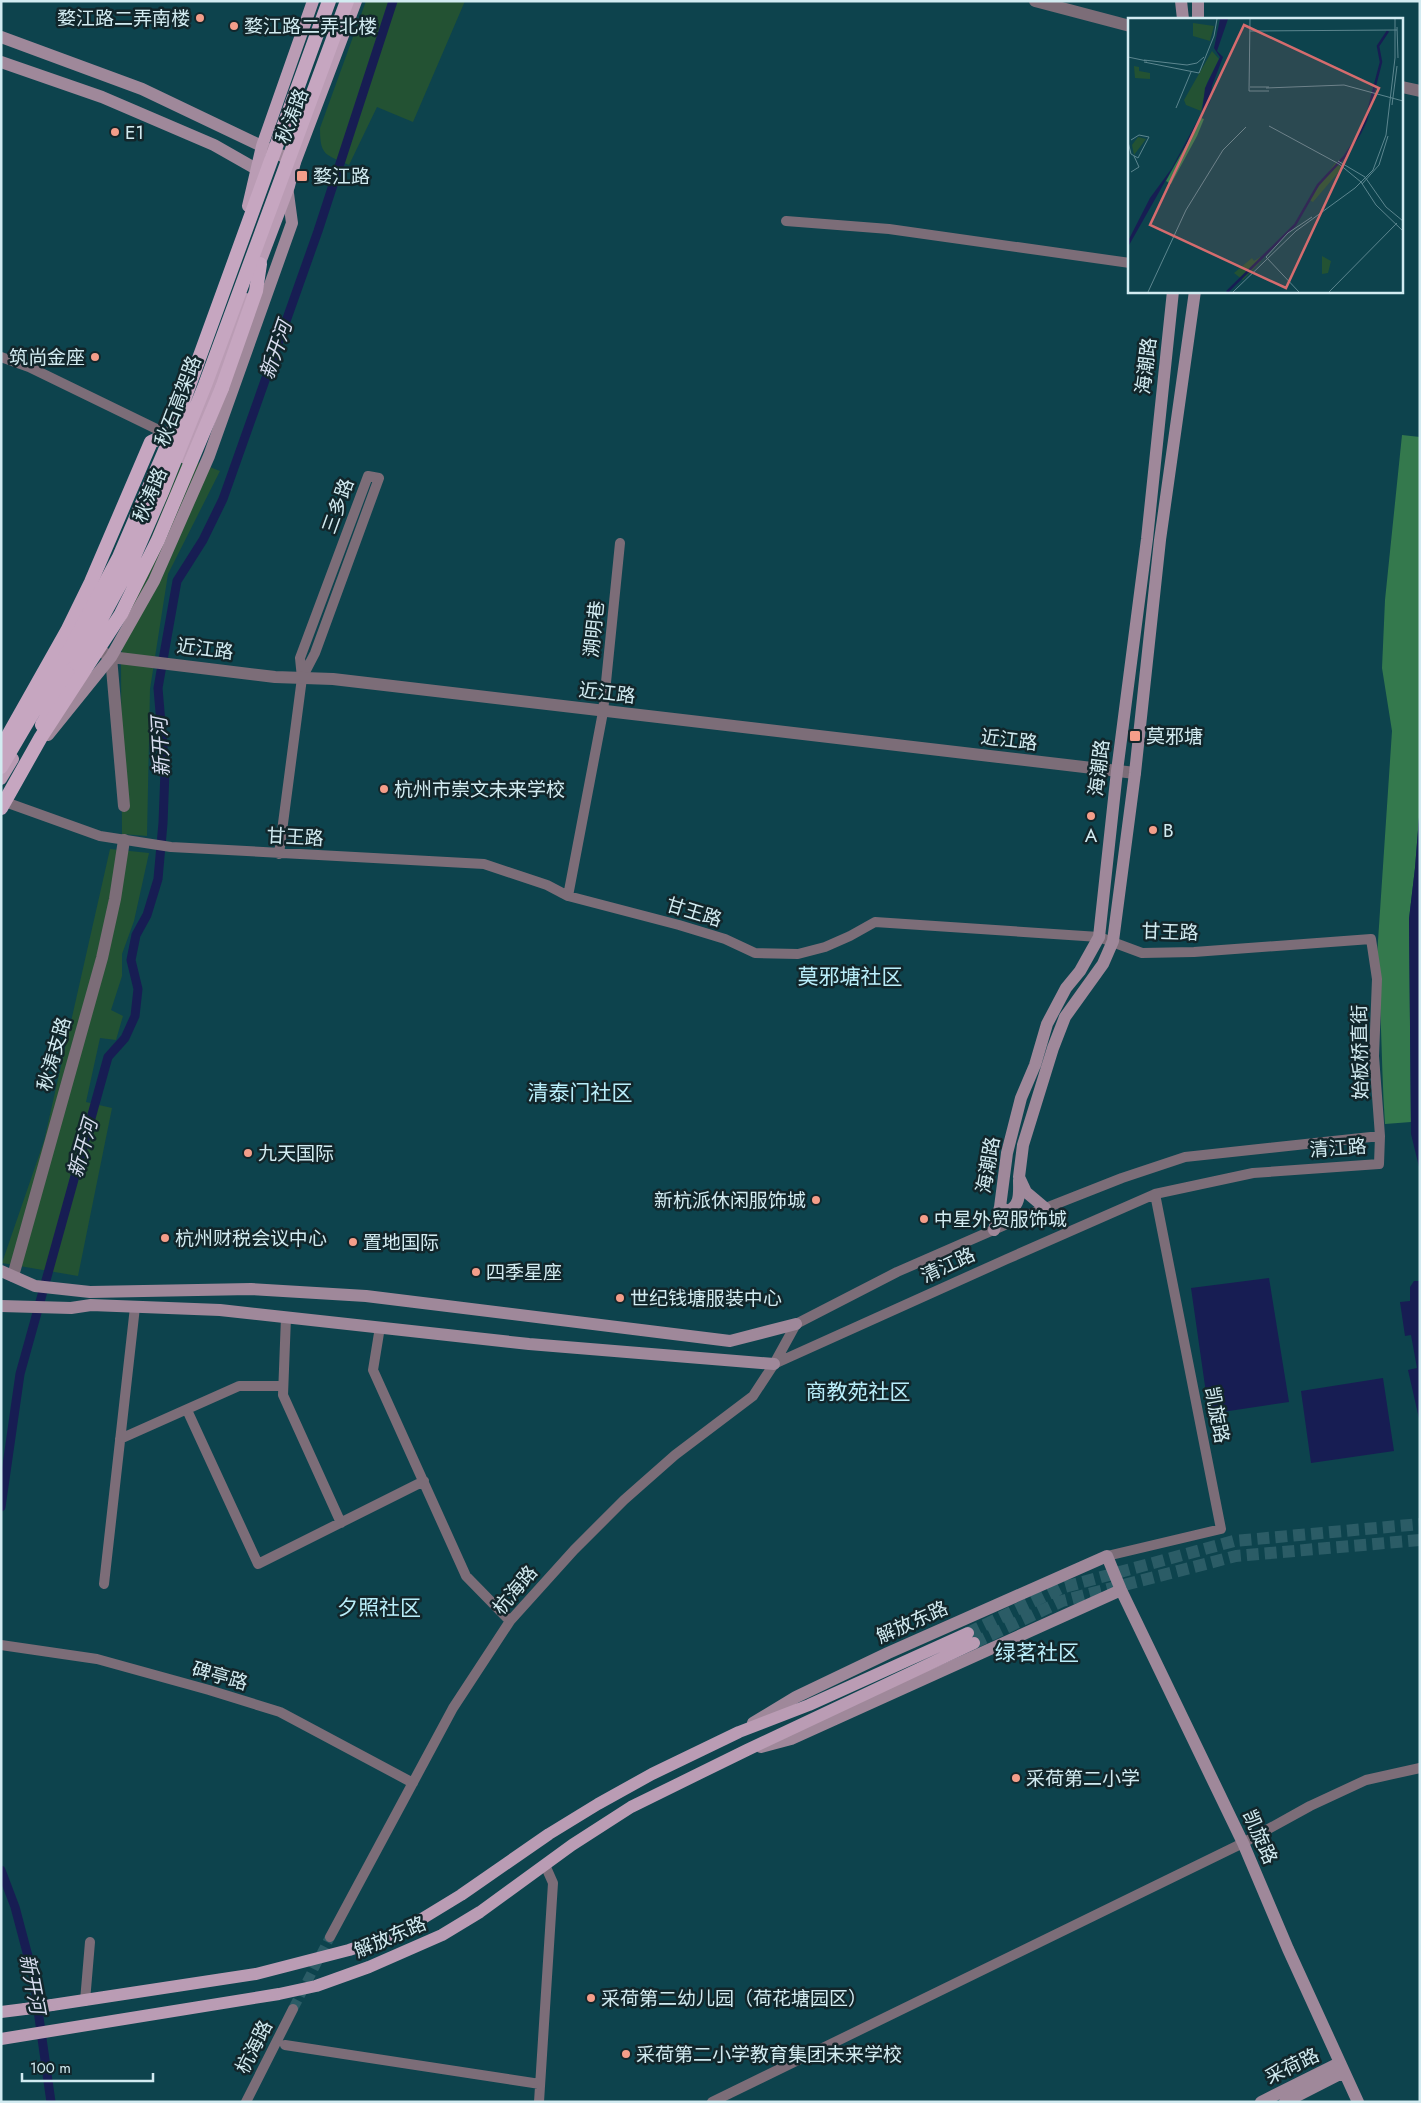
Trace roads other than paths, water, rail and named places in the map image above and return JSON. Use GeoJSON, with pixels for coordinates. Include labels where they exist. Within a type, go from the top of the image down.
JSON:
{"type":"FeatureCollection","features":[{"type":"Feature","properties":{"kind":"highway","name":"秋石高架路"},"geometry":{"type":"LineString","coordinates":[[1,767],[103,588],[148,492],[192,380],[298,82],[329,1]]}},
{"type":"Feature","properties":{"kind":"highway","name":"秋石高架路"},"geometry":{"type":"LineString","coordinates":[[4,802],[145,534],[205,385],[347,1]]}},
{"type":"Feature","properties":{"kind":"highway"},"geometry":{"type":"LineString","coordinates":[[4,802],[41,737],[121,614],[158,540],[222,388],[256,291],[260,264]]}},
{"type":"Feature","properties":{"kind":"highway"},"geometry":{"type":"LineString","coordinates":[[1,748],[67,631],[101,560],[152,442],[168,434]]}},
{"type":"Feature","properties":{"kind":"main road","name":"秋涛路"},"geometry":{"type":"LineString","coordinates":[[1,778],[98,605],[147,499],[253,191],[262,146],[313,1]]}},
{"type":"Feature","properties":{"kind":"main road","name":"秋涛路"},"geometry":{"type":"LineString","coordinates":[[1,815],[4,802],[43,742],[96,648],[140,564],[190,446],[260,264],[289,186],[294,162],[356,1]]}},
{"type":"Feature","properties":{"kind":"main road"},"geometry":{"type":"LineString","coordinates":[[1181,1],[1182,18]]}},
{"type":"Feature","properties":{"kind":"main road"},"geometry":{"type":"LineString","coordinates":[[1198,1],[1198,18]]}},
{"type":"Feature","properties":{"kind":"main road"},"geometry":{"type":"LineString","coordinates":[[1,37],[142,89],[294,162]]}},
{"type":"Feature","properties":{"kind":"main road"},"geometry":{"type":"LineString","coordinates":[[1,62],[102,97],[214,145],[289,186],[292,223],[209,456],[154,581],[111,657],[43,742]]}},
{"type":"Feature","properties":{"kind":"main road","name":"海潮路"},"geometry":{"type":"LineString","coordinates":[[994,1230],[1000,1207],[1007,1153],[1021,1098],[1035,1065],[1047,1024],[1066,988],[1080,971],[1099,937],[1147,539],[1173,292]]}},
{"type":"Feature","properties":{"kind":"main road","name":"海潮路"},"geometry":{"type":"LineString","coordinates":[[1045,1208],[1026,1192],[1019,1178],[1023,1145],[1065,1017],[1103,964],[1113,941],[1160,540],[1194,292]]}},
{"type":"Feature","properties":{"kind":"main road"},"geometry":{"type":"LineString","coordinates":[[1000,1207],[1008,1211],[1016,1206],[1019,1199],[1019,1178]]}},
{"type":"Feature","properties":{"kind":"main road","name":"清江路"},"geometry":{"type":"LineString","coordinates":[[7,1273],[35,1286],[90,1292],[251,1289],[366,1296],[730,1341],[796,1324]]}},
{"type":"Feature","properties":{"kind":"main road","name":"清江路"},"geometry":{"type":"LineString","coordinates":[[1,1306],[71,1308],[91,1305],[220,1310],[529,1344],[774,1364]]}},
{"type":"Feature","properties":{"kind":"main road","name":"凯旋路"},"geometry":{"type":"LineString","coordinates":[[1107,1556],[1121,1590],[1243,1843],[1288,1949],[1358,2102]]}},
{"type":"Feature","properties":{"kind":"main road","name":"解放东路"},"geometry":{"type":"LineString","coordinates":[[739,1732],[796,1697],[888,1653],[1107,1556]]}},
{"type":"Feature","properties":{"kind":"main road","name":"解放东路"},"geometry":{"type":"LineString","coordinates":[[747,1750],[791,1740],[1121,1590]]}},
{"type":"Feature","properties":{"kind":"main road","name":"解放东路"},"geometry":{"type":"LineString","coordinates":[[1,2012],[52,2006],[256,1974],[349,1950],[382,1938],[420,1920],[461,1895],[549,1834],[652,1774],[739,1732],[809,1706],[971,1638],[631,1807],[572,1845],[480,1912],[442,1935],[369,1967],[316,1986],[279,1994],[1,2039]]}},
{"type":"Feature","properties":{"kind":"main road","name":"采荷路"},"geometry":{"type":"LineString","coordinates":[[1261,2102],[1342,2068]]}},
{"type":"Feature","properties":{"kind":"main road","name":"采荷路"},"geometry":{"type":"LineString","coordinates":[[1285,2102],[1342,2068]]}},
{"type":"Feature","properties":{"kind":"street"},"geometry":{"type":"LineString","coordinates":[[1035,1],[1128,25]]}},
{"type":"Feature","properties":{"kind":"street"},"geometry":{"type":"LineString","coordinates":[[1404,87],[1420,91]]}},
{"type":"Feature","properties":{"kind":"street"},"geometry":{"type":"LineString","coordinates":[[786,221],[889,229],[1128,263]]}},
{"type":"Feature","properties":{"kind":"street"},"geometry":{"type":"LineString","coordinates":[[1,357],[29,367],[168,434],[209,456]]}},
{"type":"Feature","properties":{"kind":"street","name":"三多路"},"geometry":{"type":"LineString","coordinates":[[279,854],[302,678],[300,658],[368,476],[379,478],[315,653],[302,678]]}},
{"type":"Feature","properties":{"kind":"street","name":"溯明巷"},"geometry":{"type":"LineString","coordinates":[[568,896],[603,712],[620,543]]}},
{"type":"Feature","properties":{"kind":"street","name":"近江路"},"geometry":{"type":"LineString","coordinates":[[79,640],[111,657],[275,677],[333,679],[1134,774]]}},
{"type":"Feature","properties":{"kind":"street"},"geometry":{"type":"LineString","coordinates":[[111,657],[124,806]]}},
{"type":"Feature","properties":{"kind":"street","name":"甘王路"},"geometry":{"type":"LineString","coordinates":[[4,802],[100,836],[171,847],[484,864],[547,885],[568,896],[725,939],[755,953],[776,955],[798,954],[825,947],[875,922],[1099,937],[1142,953],[1194,952],[1371,939]]}},
{"type":"Feature","properties":{"kind":"street","name":"秋涛支路"},"geometry":{"type":"LineString","coordinates":[[7,1273],[102,958],[115,899],[124,840]]}},
{"type":"Feature","properties":{"kind":"street","name":"始板桥直街"},"geometry":{"type":"LineString","coordinates":[[1371,939],[1377,979],[1374,1056],[1380,1136],[1379,1164]]}},
{"type":"Feature","properties":{"kind":"street","name":"清江路"},"geometry":{"type":"LineString","coordinates":[[796,1324],[897,1272],[1045,1208],[1122,1178],[1185,1157],[1380,1136]]}},
{"type":"Feature","properties":{"kind":"street","name":"清江路"},"geometry":{"type":"LineString","coordinates":[[774,1364],[1155,1194],[1253,1173],[1379,1164]]}},
{"type":"Feature","properties":{"kind":"street","name":"凯旋路"},"geometry":{"type":"LineString","coordinates":[[1107,1556],[1220,1529],[1155,1194]]}},
{"type":"Feature","properties":{"kind":"street"},"geometry":{"type":"LineString","coordinates":[[104,1584],[135,1307]]}},
{"type":"Feature","properties":{"kind":"street"},"geometry":{"type":"LineString","coordinates":[[286,1317],[283,1395],[341,1523]]}},
{"type":"Feature","properties":{"kind":"street","name":"杭海路"},"geometry":{"type":"LineString","coordinates":[[330,1937],[453,1708],[510,1621],[574,1550],[624,1500],[675,1456],[753,1396],[774,1364],[796,1324]]}},
{"type":"Feature","properties":{"kind":"street"},"geometry":{"type":"LineString","coordinates":[[380,1327],[374,1370],[466,1576],[510,1621]]}},
{"type":"Feature","properties":{"kind":"street"},"geometry":{"type":"LineString","coordinates":[[120,1439],[239,1386],[283,1386]]}},
{"type":"Feature","properties":{"kind":"street"},"geometry":{"type":"LineString","coordinates":[[187,1410],[258,1564],[424,1481]]}},
{"type":"Feature","properties":{"kind":"street","name":"碑亭路"},"geometry":{"type":"LineString","coordinates":[[1,1645],[97,1660],[280,1712],[413,1783]]}},
{"type":"Feature","properties":{"kind":"street"},"geometry":{"type":"LineString","coordinates":[[712,2102],[1243,1843],[1310,1806],[1366,1780],[1420,1768]]}},
{"type":"Feature","properties":{"kind":"street"},"geometry":{"type":"LineString","coordinates":[[539,2102],[553,1883],[545,1865]]}},
{"type":"Feature","properties":{"kind":"street"},"geometry":{"type":"LineString","coordinates":[[85,2001],[90,1942]]}},
{"type":"Feature","properties":{"kind":"street","name":"杭海路"},"geometry":{"type":"LineString","coordinates":[[246,2102],[293,2009]]}},
{"type":"Feature","properties":{"kind":"street"},"geometry":{"type":"LineString","coordinates":[[286,2046],[540,2084]]}},
{"type":"Feature","properties":{"kind":"waterway","name":"新开河"},"geometry":{"type":"LineString","coordinates":[[1,1507],[20,1374],[108,1057],[125,1038],[135,1016],[138,989],[131,960],[136,935],[147,915],[158,879],[165,771],[158,688],[177,581],[203,540],[223,499],[318,231],[393,1]]}},
{"type":"Feature","properties":{"kind":"waterway","name":"新开河"},"geometry":{"type":"LineString","coordinates":[[1,1870],[15,1907],[33,1975],[51,2102]]}},
{"type":"Feature","properties":{"kind":"tunnel"},"geometry":{"type":"LineString","coordinates":[[968,1633],[1061,1588],[1234,1541],[1420,1524]]}},
{"type":"Feature","properties":{"kind":"tunnel"},"geometry":{"type":"LineString","coordinates":[[974,1643],[1062,1601],[1236,1556],[1420,1540]]}},
{"type":"Feature","properties":{"kind":"tunnel"},"geometry":{"type":"LineString","coordinates":[[293,2009],[330,1937]]}},
{"type":"Feature","properties":{"kind":"place","name":"婺江路二弄南楼"},"geometry":{"type":"Point","coordinates":[200,18]}},
{"type":"Feature","properties":{"kind":"place","name":"婺江路二弄北楼"},"geometry":{"type":"Point","coordinates":[234,26]}},
{"type":"Feature","properties":{"kind":"place","name":"E1"},"geometry":{"type":"Point","coordinates":[115,132]}},
{"type":"Feature","properties":{"kind":"place","name":"婺江路"},"geometry":{"type":"Point","coordinates":[302,176]}},
{"type":"Feature","properties":{"kind":"place","name":"筑尚金座"},"geometry":{"type":"Point","coordinates":[95,357]}},
{"type":"Feature","properties":{"kind":"place","name":"莫邪塘"},"geometry":{"type":"Point","coordinates":[1135,736]}},
{"type":"Feature","properties":{"kind":"place","name":"杭州市崇文未来学校"},"geometry":{"type":"Point","coordinates":[384,789]}},
{"type":"Feature","properties":{"kind":"place","name":"A"},"geometry":{"type":"Point","coordinates":[1091,816]}},
{"type":"Feature","properties":{"kind":"place","name":"B"},"geometry":{"type":"Point","coordinates":[1153,830]}},
{"type":"Feature","properties":{"kind":"place","name":"九天国际"},"geometry":{"type":"Point","coordinates":[248,1153]}},
{"type":"Feature","properties":{"kind":"place","name":"新杭派休闲服饰城"},"geometry":{"type":"Point","coordinates":[816,1200]}},
{"type":"Feature","properties":{"kind":"place","name":"中星外贸服饰城"},"geometry":{"type":"Point","coordinates":[924,1219]}},
{"type":"Feature","properties":{"kind":"place","name":"杭州财税会议中心"},"geometry":{"type":"Point","coordinates":[165,1238]}},
{"type":"Feature","properties":{"kind":"place","name":"置地国际"},"geometry":{"type":"Point","coordinates":[353,1242]}},
{"type":"Feature","properties":{"kind":"place","name":"四季星座"},"geometry":{"type":"Point","coordinates":[476,1272]}},
{"type":"Feature","properties":{"kind":"place","name":"世纪钱塘服装中心"},"geometry":{"type":"Point","coordinates":[620,1298]}},
{"type":"Feature","properties":{"kind":"place","name":"采荷第二小学"},"geometry":{"type":"Point","coordinates":[1016,1778]}},
{"type":"Feature","properties":{"kind":"place","name":"采荷第二幼儿园（荷花塘园区）"},"geometry":{"type":"Point","coordinates":[591,1998]}},
{"type":"Feature","properties":{"kind":"place","name":"采荷第二小学教育集团未来学校"},"geometry":{"type":"Point","coordinates":[626,2054]}},
{"type":"Feature","properties":{"kind":"district","name":"莫邪塘社区"},"geometry":{"type":"Point","coordinates":[850,977]}},
{"type":"Feature","properties":{"kind":"district","name":"清泰门社区"},"geometry":{"type":"Point","coordinates":[580,1093]}},
{"type":"Feature","properties":{"kind":"district","name":"商教苑社区"},"geometry":{"type":"Point","coordinates":[858,1392]}},
{"type":"Feature","properties":{"kind":"district","name":"夕照社区"},"geometry":{"type":"Point","coordinates":[379,1608]}},
{"type":"Feature","properties":{"kind":"district","name":"绿茗社区"},"geometry":{"type":"Point","coordinates":[1037,1653]}}]}
